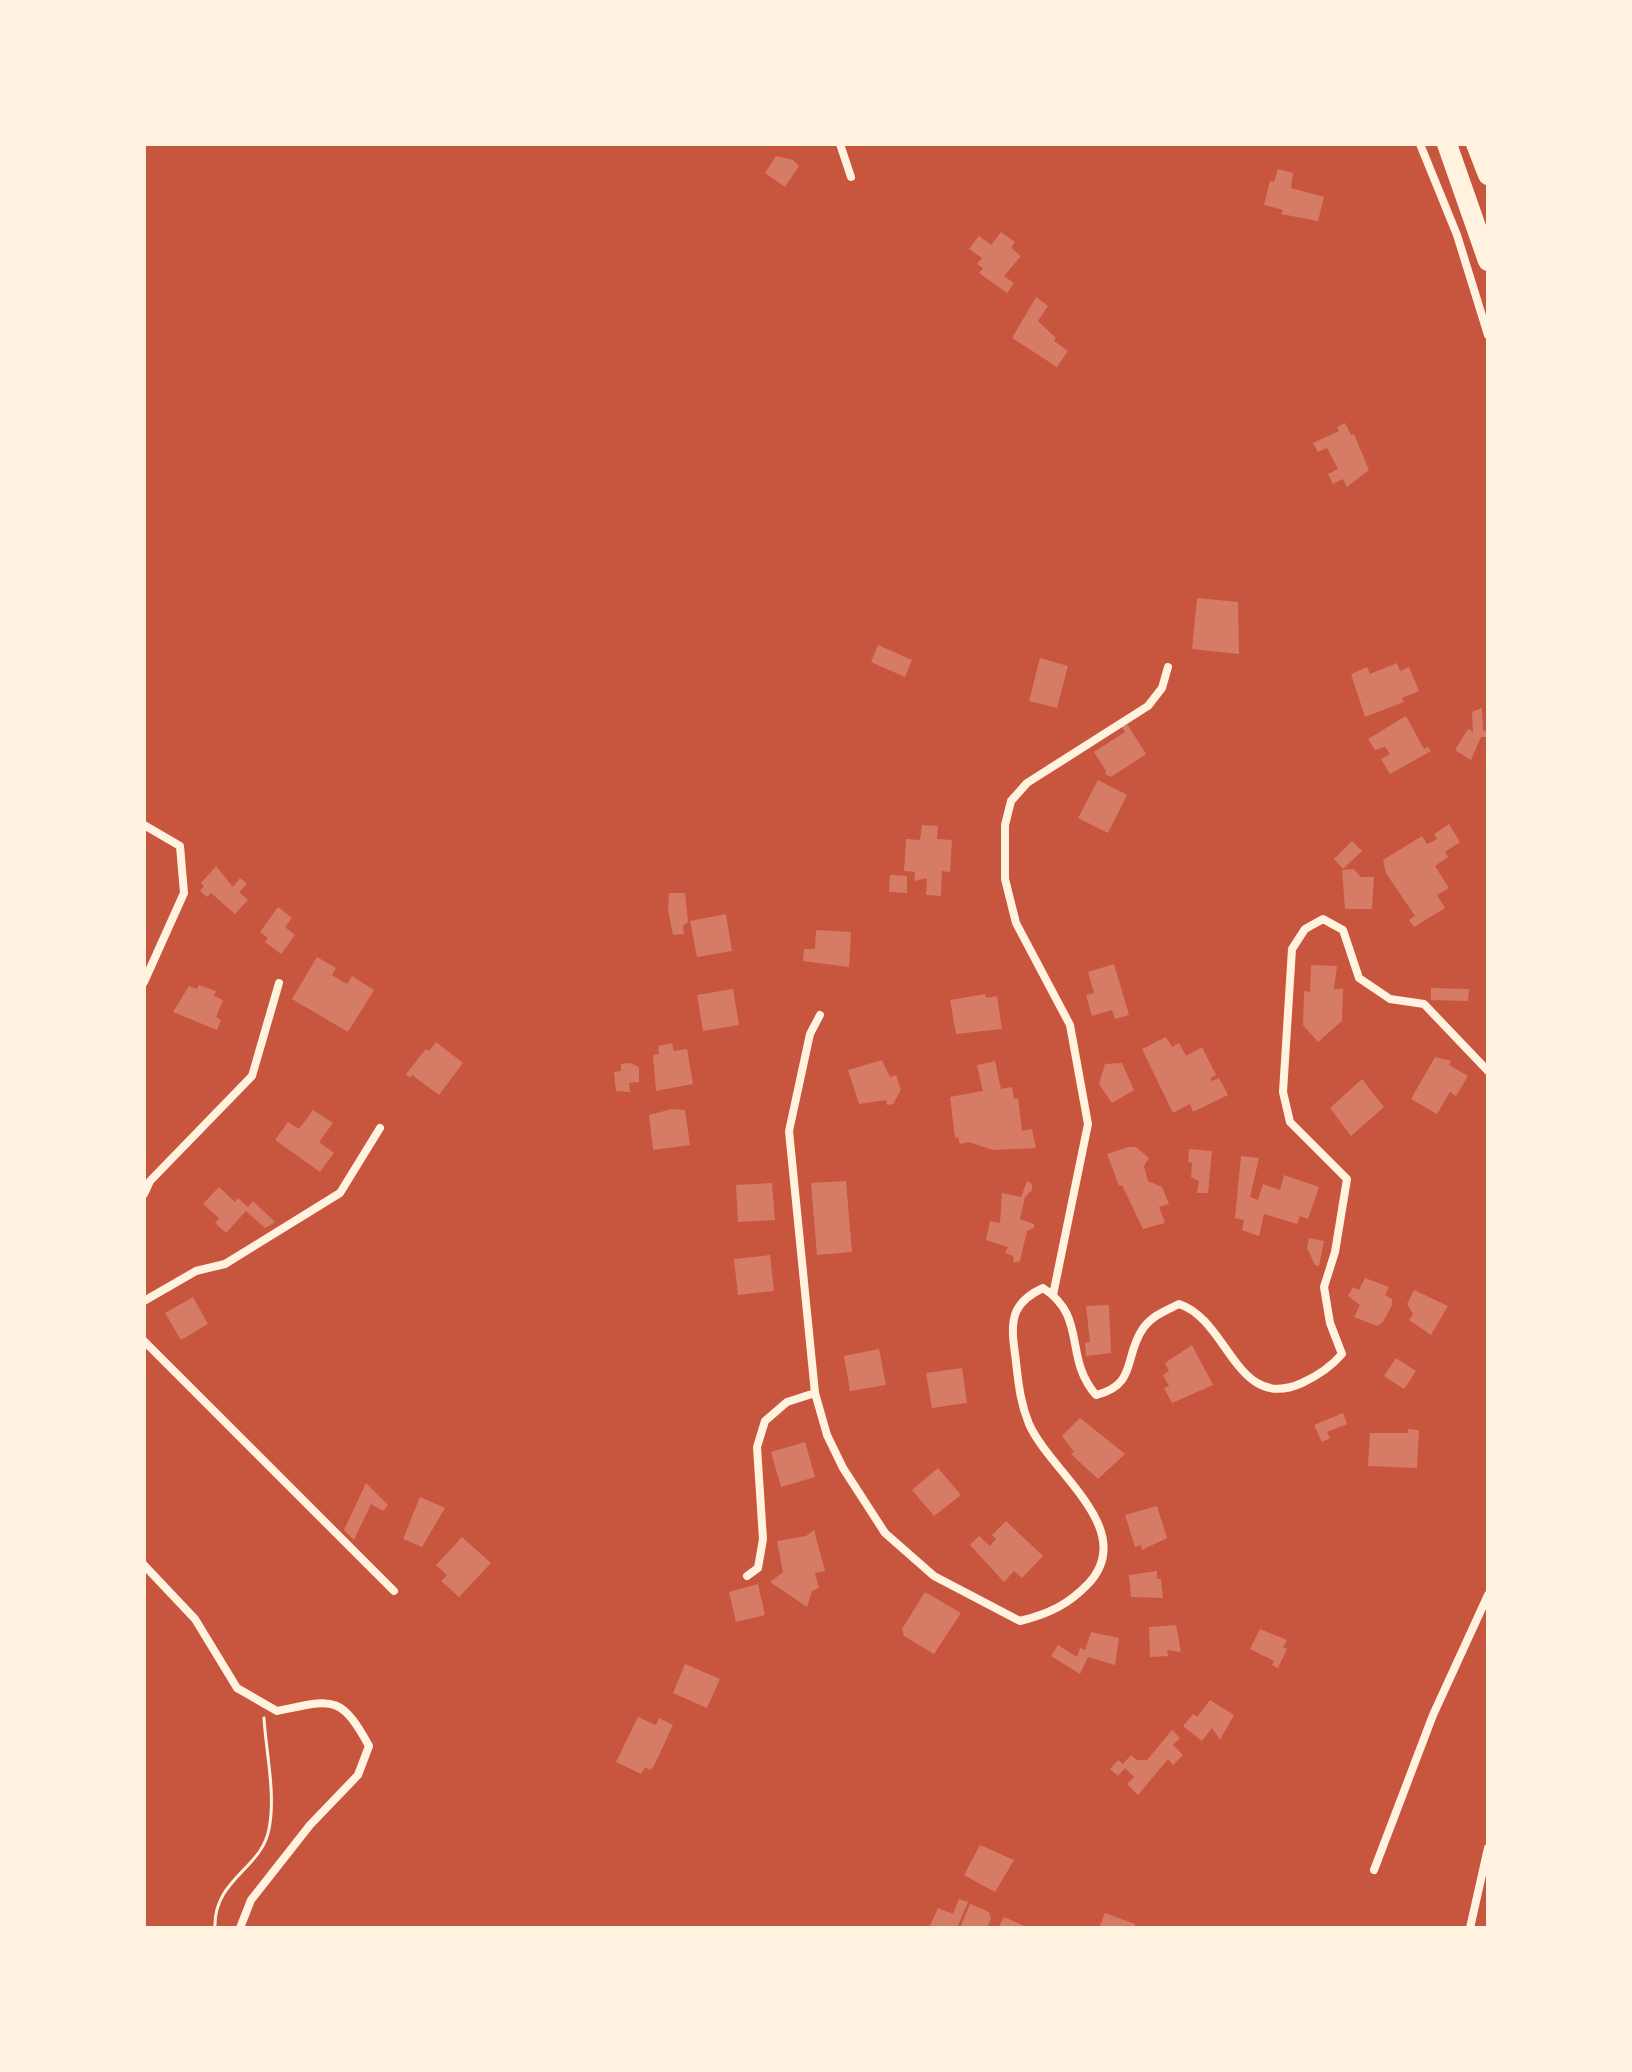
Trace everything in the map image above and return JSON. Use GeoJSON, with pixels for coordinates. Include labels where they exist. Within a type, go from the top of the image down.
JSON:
{"type":"FeatureCollection","features":[{"type":"Feature","properties":{"kind":"highway"},"geometry":{"type":"LineString","coordinates":[[1447,144],[1488,261]]}},
{"type":"Feature","properties":{"kind":"highway"},"geometry":{"type":"LineString","coordinates":[[1476,144],[1488,175]]}},
{"type":"Feature","properties":{"kind":"street"},"geometry":{"type":"LineString","coordinates":[[840,144],[851,177]]}},
{"type":"Feature","properties":{"kind":"street"},"geometry":{"type":"LineString","coordinates":[[1420,144],[1457,235],[1488,335]]}},
{"type":"Feature","properties":{"kind":"street"},"geometry":{"type":"LineString","coordinates":[[1053,1295],[1088,1124],[1070,1025],[1016,923],[1005,879],[1005,825],[1011,801],[1027,783],[1148,706],[1162,688],[1168,667]]}},
{"type":"Feature","properties":{"kind":"street"},"geometry":{"type":"LineString","coordinates":[[144,825],[180,846],[184,893],[144,982]]}},
{"type":"Feature","properties":{"kind":"street"},"geometry":{"type":"LineString","coordinates":[[820,1015],[810,1034],[789,1131],[815,1393],[827,1435],[843,1468],[894,1541],[934,1576],[1020,1621],[1050,1614],[1091,1581],[1105,1561],[1106,1543],[1082,1496],[1050,1460],[1030,1425],[1017,1387],[1011,1322],[1026,1296],[1043,1288],[1060,1299],[1069,1317],[1080,1378],[1096,1395],[1108,1392],[1125,1378],[1140,1332],[1155,1316],[1179,1304],[1194,1309],[1250,1379],[1263,1388],[1283,1391],[1334,1364],[1342,1354],[1330,1323],[1324,1287],[1344,1212],[1347,1179],[1290,1122],[1283,1092],[1292,949],[1305,929],[1323,919],[1343,930],[1359,978],[1390,999],[1424,1004],[1488,1071]]}},
{"type":"Feature","properties":{"kind":"street"},"geometry":{"type":"LineString","coordinates":[[144,1194],[147,1179],[252,1076],[279,983]]}},
{"type":"Feature","properties":{"kind":"street"},"geometry":{"type":"LineString","coordinates":[[144,1301],[196,1271],[225,1264],[340,1193],[380,1128]]}},
{"type":"Feature","properties":{"kind":"street"},"geometry":{"type":"LineString","coordinates":[[144,1341],[394,1591]]}},
{"type":"Feature","properties":{"kind":"street"},"geometry":{"type":"LineString","coordinates":[[747,1576],[758,1568],[763,1539],[757,1447],[765,1421],[787,1402],[815,1393]]}},
{"type":"Feature","properties":{"kind":"street"},"geometry":{"type":"LineString","coordinates":[[144,1565],[195,1619],[237,1688],[277,1711],[327,1701],[352,1713],[369,1746],[358,1775],[310,1825],[251,1900],[240,1928]]}},
{"type":"Feature","properties":{"kind":"street"},"geometry":{"type":"LineString","coordinates":[[1374,1870],[1433,1715],[1488,1595]]}},
{"type":"Feature","properties":{"kind":"street"},"geometry":{"type":"LineString","coordinates":[[1470,1928],[1488,1848]]}},
{"type":"Feature","properties":{"kind":"path"},"geometry":{"type":"LineString","coordinates":[[215,1928],[217,1900],[257,1852],[269,1831],[264,1704]]}},
{"type":"Feature","properties":{"kind":"building"},"geometry":{"type":"Polygon","coordinates":[[[776,156],[793,160],[799,166],[785,187],[765,173],[776,156]]]}},
{"type":"Feature","properties":{"kind":"building"},"geometry":{"type":"Polygon","coordinates":[[[1278,169],[1293,173],[1291,188],[1324,197],[1318,221],[1281,214],[1283,210],[1264,205],[1270,181],[1274,182],[1278,169]]]}},
{"type":"Feature","properties":{"kind":"building"},"geometry":{"type":"Polygon","coordinates":[[[1001,232],[1015,242],[1011,248],[1021,256],[1004,276],[1014,283],[1007,293],[979,273],[983,268],[977,264],[982,258],[969,249],[979,236],[991,245],[1001,232]]]}},
{"type":"Feature","properties":{"kind":"building"},"geometry":{"type":"Polygon","coordinates":[[[1036,297],[1048,306],[1038,321],[1056,338],[1054,341],[1068,351],[1057,367],[1012,338],[1036,297]]]}},
{"type":"Feature","properties":{"kind":"building"},"geometry":{"type":"Polygon","coordinates":[[[1345,423],[1351,435],[1354,434],[1369,470],[1347,487],[1343,479],[1333,484],[1328,474],[1338,469],[1327,448],[1318,452],[1313,443],[1339,431],[1337,427],[1345,423]]]}},
{"type":"Feature","properties":{"kind":"building"},"geometry":{"type":"Polygon","coordinates":[[[1197,598],[1238,602],[1239,654],[1192,649],[1197,598]]]}},
{"type":"Feature","properties":{"kind":"building"},"geometry":{"type":"Polygon","coordinates":[[[878,645],[912,660],[905,677],[871,662],[878,645]]]}},
{"type":"Feature","properties":{"kind":"building"},"geometry":{"type":"Polygon","coordinates":[[[1040,658],[1068,666],[1057,708],[1029,701],[1040,658]]]}},
{"type":"Feature","properties":{"kind":"building"},"geometry":{"type":"Polygon","coordinates":[[[1397,663],[1400,671],[1409,667],[1419,691],[1402,698],[1404,702],[1365,717],[1351,674],[1367,667],[1370,674],[1397,663]]]}},
{"type":"Feature","properties":{"kind":"building"},"geometry":{"type":"Polygon","coordinates":[[[1482,708],[1483,731],[1488,730],[1488,737],[1481,737],[1471,760],[1455,750],[1468,729],[1473,732],[1472,712],[1482,708]]]}},
{"type":"Feature","properties":{"kind":"building"},"geometry":{"type":"Polygon","coordinates":[[[1406,716],[1424,749],[1428,747],[1431,751],[1390,774],[1381,759],[1390,754],[1385,747],[1375,750],[1368,739],[1406,716]]]}},
{"type":"Feature","properties":{"kind":"building"},"geometry":{"type":"Polygon","coordinates":[[[1127,724],[1146,754],[1111,777],[1105,774],[1094,752],[1125,732],[1122,727],[1127,724]]]}},
{"type":"Feature","properties":{"kind":"building"},"geometry":{"type":"Polygon","coordinates":[[[1098,780],[1127,795],[1108,833],[1078,818],[1098,780]]]}},
{"type":"Feature","properties":{"kind":"building"},"geometry":{"type":"Polygon","coordinates":[[[1449,824],[1460,842],[1445,852],[1448,857],[1435,866],[1449,888],[1437,895],[1445,908],[1414,927],[1409,920],[1415,916],[1386,873],[1383,860],[1422,836],[1427,844],[1432,842],[1437,839],[1434,834],[1449,824]]]}},
{"type":"Feature","properties":{"kind":"building"},"geometry":{"type":"Polygon","coordinates":[[[922,825],[938,826],[937,839],[952,840],[950,872],[942,871],[941,896],[926,895],[927,878],[914,881],[915,872],[904,871],[906,839],[920,840],[922,825]]]}},
{"type":"Feature","properties":{"kind":"building"},"geometry":{"type":"Polygon","coordinates":[[[1352,841],[1362,851],[1343,869],[1334,859],[1352,841]]]}},
{"type":"Feature","properties":{"kind":"building"},"geometry":{"type":"Polygon","coordinates":[[[216,866],[233,887],[240,878],[247,884],[239,892],[248,900],[235,914],[211,893],[207,897],[200,891],[204,886],[201,883],[216,866]]]}},
{"type":"Feature","properties":{"kind":"building"},"geometry":{"type":"Polygon","coordinates":[[[1354,869],[1361,877],[1374,877],[1372,909],[1345,909],[1342,870],[1354,869]]]}},
{"type":"Feature","properties":{"kind":"building"},"geometry":{"type":"Polygon","coordinates":[[[890,875],[907,876],[907,893],[889,892],[890,875]]]}},
{"type":"Feature","properties":{"kind":"building"},"geometry":{"type":"Polygon","coordinates":[[[669,893],[685,893],[688,922],[683,926],[684,934],[673,935],[668,909],[669,893]]]}},
{"type":"Feature","properties":{"kind":"building"},"geometry":{"type":"Polygon","coordinates":[[[278,907],[292,918],[285,927],[295,935],[281,954],[265,942],[268,938],[260,932],[278,907]]]}},
{"type":"Feature","properties":{"kind":"building"},"geometry":{"type":"Polygon","coordinates":[[[726,914],[732,951],[697,957],[690,921],[726,914]]]}},
{"type":"Feature","properties":{"kind":"building"},"geometry":{"type":"Polygon","coordinates":[[[816,930],[851,932],[849,967],[803,961],[804,949],[815,949],[816,930]]]}},
{"type":"Feature","properties":{"kind":"building"},"geometry":{"type":"Polygon","coordinates":[[[317,957],[336,968],[332,975],[347,984],[352,976],[374,990],[348,1032],[292,999],[317,957]]]}},
{"type":"Feature","properties":{"kind":"building"},"geometry":{"type":"Polygon","coordinates":[[[1114,964],[1129,1015],[1115,1019],[1112,1010],[1092,1016],[1086,995],[1094,993],[1088,972],[1114,964]]]}},
{"type":"Feature","properties":{"kind":"building"},"geometry":{"type":"Polygon","coordinates":[[[1311,965],[1337,966],[1334,989],[1343,989],[1342,1021],[1318,1042],[1303,1025],[1304,991],[1310,992],[1311,965]]]}},
{"type":"Feature","properties":{"kind":"building"},"geometry":{"type":"Polygon","coordinates":[[[199,985],[216,991],[214,996],[223,1000],[216,1017],[221,1020],[217,1030],[173,1012],[189,986],[197,989],[199,985]]]}},
{"type":"Feature","properties":{"kind":"building"},"geometry":{"type":"Polygon","coordinates":[[[1431,988],[1469,989],[1468,1001],[1431,1000],[1431,988]]]}},
{"type":"Feature","properties":{"kind":"building"},"geometry":{"type":"Polygon","coordinates":[[[733,989],[739,1025],[703,1031],[697,995],[733,989]]]}},
{"type":"Feature","properties":{"kind":"building"},"geometry":{"type":"Polygon","coordinates":[[[985,994],[986,998],[997,996],[1002,1029],[956,1034],[950,1000],[985,994]]]}},
{"type":"Feature","properties":{"kind":"building"},"geometry":{"type":"Polygon","coordinates":[[[1166,1037],[1172,1047],[1179,1043],[1186,1056],[1202,1047],[1216,1075],[1210,1078],[1212,1081],[1219,1078],[1228,1095],[1193,1112],[1190,1104],[1173,1113],[1142,1049],[1166,1037]]]}},
{"type":"Feature","properties":{"kind":"building"},"geometry":{"type":"Polygon","coordinates":[[[436,1042],[463,1063],[439,1095],[406,1074],[426,1049],[429,1051],[436,1042]]]}},
{"type":"Feature","properties":{"kind":"building"},"geometry":{"type":"Polygon","coordinates":[[[672,1043],[674,1051],[687,1049],[693,1084],[656,1091],[653,1055],[659,1054],[658,1046],[672,1043]]]}},
{"type":"Feature","properties":{"kind":"building"},"geometry":{"type":"Polygon","coordinates":[[[1435,1057],[1451,1061],[1449,1065],[1468,1076],[1456,1096],[1450,1092],[1437,1114],[1411,1099],[1435,1057]]]}},
{"type":"Feature","properties":{"kind":"building"},"geometry":{"type":"Polygon","coordinates":[[[882,1060],[890,1077],[896,1075],[901,1090],[893,1104],[887,1105],[886,1100],[859,1104],[848,1070],[882,1060]]]}},
{"type":"Feature","properties":{"kind":"building"},"geometry":{"type":"Polygon","coordinates":[[[995,1061],[1001,1089],[1012,1087],[1014,1099],[1018,1098],[1022,1131],[1032,1129],[1036,1148],[993,1150],[969,1142],[960,1144],[958,1137],[955,1138],[950,1097],[983,1091],[977,1065],[995,1061]]]}},
{"type":"Feature","properties":{"kind":"building"},"geometry":{"type":"Polygon","coordinates":[[[630,1063],[639,1067],[639,1082],[629,1083],[630,1092],[616,1091],[614,1072],[621,1071],[621,1064],[630,1063]]]}},
{"type":"Feature","properties":{"kind":"building"},"geometry":{"type":"Polygon","coordinates":[[[1122,1063],[1134,1090],[1112,1103],[1099,1084],[1105,1064],[1122,1063]]]}},
{"type":"Feature","properties":{"kind":"building"},"geometry":{"type":"Polygon","coordinates":[[[1362,1079],[1384,1107],[1351,1136],[1330,1108],[1362,1079]]]}},
{"type":"Feature","properties":{"kind":"building"},"geometry":{"type":"Polygon","coordinates":[[[672,1109],[685,1110],[690,1145],[653,1150],[649,1115],[672,1109]]]}},
{"type":"Feature","properties":{"kind":"building"},"geometry":{"type":"Polygon","coordinates":[[[313,1110],[333,1123],[319,1142],[334,1153],[320,1172],[275,1140],[288,1122],[299,1129],[313,1110]]]}},
{"type":"Feature","properties":{"kind":"building"},"geometry":{"type":"Polygon","coordinates":[[[1136,1147],[1149,1158],[1144,1166],[1148,1181],[1162,1187],[1169,1204],[1159,1207],[1165,1223],[1143,1229],[1122,1185],[1119,1186],[1107,1154],[1136,1147]]]}},
{"type":"Feature","properties":{"kind":"building"},"geometry":{"type":"Polygon","coordinates":[[[1189,1149],[1212,1151],[1208,1193],[1197,1193],[1199,1181],[1191,1177],[1189,1149]]]}},
{"type":"Feature","properties":{"kind":"building"},"geometry":{"type":"Polygon","coordinates":[[[1241,1156],[1259,1158],[1250,1197],[1258,1200],[1263,1184],[1280,1190],[1284,1175],[1319,1187],[1308,1219],[1300,1216],[1297,1224],[1264,1214],[1259,1236],[1242,1230],[1244,1220],[1235,1218],[1241,1156]]]}},
{"type":"Feature","properties":{"kind":"building"},"geometry":{"type":"Polygon","coordinates":[[[846,1181],[852,1252],[817,1255],[811,1183],[846,1181]]]}},
{"type":"Feature","properties":{"kind":"building"},"geometry":{"type":"Polygon","coordinates":[[[1027,1181],[1032,1184],[1032,1190],[1025,1197],[1020,1219],[1034,1224],[1034,1228],[1027,1231],[1020,1261],[1014,1263],[1013,1256],[1005,1253],[1008,1247],[986,1240],[990,1221],[1000,1223],[1002,1193],[1021,1197],[1027,1181]]]}},
{"type":"Feature","properties":{"kind":"building"},"geometry":{"type":"Polygon","coordinates":[[[772,1183],[775,1220],[738,1222],[736,1185],[772,1183]]]}},
{"type":"Feature","properties":{"kind":"building"},"geometry":{"type":"Polygon","coordinates":[[[219,1187],[235,1202],[238,1198],[248,1207],[253,1201],[275,1222],[265,1228],[246,1211],[226,1233],[215,1223],[219,1218],[203,1204],[219,1187]]]}},
{"type":"Feature","properties":{"kind":"building"},"geometry":{"type":"Polygon","coordinates":[[[1309,1238],[1324,1241],[1319,1266],[1315,1265],[1307,1248],[1309,1238]]]}},
{"type":"Feature","properties":{"kind":"building"},"geometry":{"type":"Polygon","coordinates":[[[770,1255],[774,1291],[738,1295],[734,1259],[770,1255]]]}},
{"type":"Feature","properties":{"kind":"building"},"geometry":{"type":"Polygon","coordinates":[[[1365,1278],[1389,1287],[1385,1295],[1392,1299],[1383,1322],[1377,1326],[1354,1317],[1360,1305],[1348,1296],[1353,1287],[1359,1290],[1365,1278]]]}},
{"type":"Feature","properties":{"kind":"building"},"geometry":{"type":"Polygon","coordinates":[[[1414,1290],[1448,1306],[1431,1335],[1409,1320],[1413,1314],[1407,1304],[1414,1290]]]}},
{"type":"Feature","properties":{"kind":"building"},"geometry":{"type":"Polygon","coordinates":[[[193,1297],[208,1324],[181,1340],[165,1313],[193,1297]]]}},
{"type":"Feature","properties":{"kind":"building"},"geometry":{"type":"Polygon","coordinates":[[[1109,1305],[1111,1353],[1086,1356],[1085,1343],[1090,1342],[1086,1306],[1109,1305]]]}},
{"type":"Feature","properties":{"kind":"building"},"geometry":{"type":"Polygon","coordinates":[[[1192,1345],[1213,1385],[1172,1403],[1164,1388],[1169,1386],[1163,1375],[1169,1371],[1165,1363],[1192,1345]]]}},
{"type":"Feature","properties":{"kind":"building"},"geometry":{"type":"Polygon","coordinates":[[[879,1349],[886,1385],[850,1391],[844,1356],[879,1349]]]}},
{"type":"Feature","properties":{"kind":"building"},"geometry":{"type":"Polygon","coordinates":[[[1396,1358],[1416,1371],[1404,1389],[1384,1376],[1396,1358]]]}},
{"type":"Feature","properties":{"kind":"building"},"geometry":{"type":"Polygon","coordinates":[[[962,1368],[967,1403],[932,1408],[926,1373],[962,1368]]]}},
{"type":"Feature","properties":{"kind":"building"},"geometry":{"type":"Polygon","coordinates":[[[1343,1413],[1347,1424],[1327,1432],[1330,1438],[1322,1442],[1314,1425],[1343,1413]]]}},
{"type":"Feature","properties":{"kind":"building"},"geometry":{"type":"Polygon","coordinates":[[[1080,1418],[1125,1454],[1098,1479],[1071,1454],[1074,1452],[1062,1436],[1080,1418]]]}},
{"type":"Feature","properties":{"kind":"building"},"geometry":{"type":"Polygon","coordinates":[[[1408,1429],[1419,1430],[1417,1468],[1368,1466],[1370,1433],[1408,1433],[1408,1429]]]}},
{"type":"Feature","properties":{"kind":"building"},"geometry":{"type":"Polygon","coordinates":[[[805,1442],[815,1477],[781,1487],[771,1452],[805,1442]]]}},
{"type":"Feature","properties":{"kind":"building"},"geometry":{"type":"Polygon","coordinates":[[[938,1468],[961,1495],[934,1516],[912,1490],[938,1468]]]}},
{"type":"Feature","properties":{"kind":"building"},"geometry":{"type":"Polygon","coordinates":[[[366,1483],[388,1505],[383,1511],[371,1504],[354,1540],[344,1530],[366,1483]]]}},
{"type":"Feature","properties":{"kind":"building"},"geometry":{"type":"Polygon","coordinates":[[[420,1497],[445,1508],[422,1547],[403,1539],[420,1497]]]}},
{"type":"Feature","properties":{"kind":"building"},"geometry":{"type":"Polygon","coordinates":[[[1157,1506],[1167,1538],[1142,1550],[1141,1545],[1135,1547],[1125,1515],[1157,1506]]]}},
{"type":"Feature","properties":{"kind":"building"},"geometry":{"type":"Polygon","coordinates":[[[1006,1521],[1043,1556],[1022,1578],[1014,1571],[1004,1582],[970,1545],[979,1536],[990,1546],[996,1539],[992,1535],[1006,1521]]]}},
{"type":"Feature","properties":{"kind":"building"},"geometry":{"type":"Polygon","coordinates":[[[814,1530],[825,1571],[815,1573],[819,1588],[812,1591],[807,1607],[770,1582],[783,1572],[777,1541],[806,1536],[814,1530]]]}},
{"type":"Feature","properties":{"kind":"building"},"geometry":{"type":"Polygon","coordinates":[[[462,1537],[491,1563],[459,1597],[441,1581],[447,1575],[436,1565],[462,1537]]]}},
{"type":"Feature","properties":{"kind":"building"},"geometry":{"type":"Polygon","coordinates":[[[1157,1571],[1163,1598],[1131,1597],[1129,1575],[1157,1571]]]}},
{"type":"Feature","properties":{"kind":"building"},"geometry":{"type":"Polygon","coordinates":[[[758,1584],[765,1615],[736,1622],[729,1592],[758,1584]]]}},
{"type":"Feature","properties":{"kind":"building"},"geometry":{"type":"Polygon","coordinates":[[[925,1592],[961,1613],[934,1654],[904,1636],[902,1629],[925,1592]]]}},
{"type":"Feature","properties":{"kind":"building"},"geometry":{"type":"Polygon","coordinates":[[[1176,1625],[1181,1652],[1167,1650],[1168,1656],[1150,1657],[1149,1627],[1176,1625]]]}},
{"type":"Feature","properties":{"kind":"building"},"geometry":{"type":"Polygon","coordinates":[[[1260,1629],[1287,1640],[1283,1647],[1287,1649],[1278,1668],[1272,1665],[1274,1661],[1250,1649],[1260,1629]]]}},
{"type":"Feature","properties":{"kind":"building"},"geometry":{"type":"Polygon","coordinates":[[[1091,1632],[1119,1638],[1115,1665],[1088,1657],[1080,1674],[1051,1656],[1058,1645],[1077,1657],[1080,1648],[1085,1650],[1091,1632]]]}},
{"type":"Feature","properties":{"kind":"building"},"geometry":{"type":"Polygon","coordinates":[[[685,1664],[720,1679],[707,1708],[673,1693],[685,1664]]]}},
{"type":"Feature","properties":{"kind":"building"},"geometry":{"type":"Polygon","coordinates":[[[1210,1700],[1234,1715],[1220,1740],[1212,1728],[1202,1741],[1183,1726],[1193,1714],[1197,1717],[1210,1700]]]}},
{"type":"Feature","properties":{"kind":"building"},"geometry":{"type":"Polygon","coordinates":[[[638,1717],[656,1725],[659,1718],[673,1725],[654,1766],[650,1770],[645,1767],[641,1774],[616,1762],[638,1717]]]}},
{"type":"Feature","properties":{"kind":"building"},"geometry":{"type":"Polygon","coordinates":[[[1172,1730],[1180,1738],[1173,1745],[1183,1755],[1173,1765],[1168,1759],[1138,1795],[1127,1784],[1134,1777],[1125,1768],[1118,1776],[1110,1769],[1118,1760],[1123,1764],[1131,1755],[1137,1760],[1147,1760],[1172,1730]]]}},
{"type":"Feature","properties":{"kind":"building"},"geometry":{"type":"Polygon","coordinates":[[[980,1845],[1014,1860],[995,1892],[964,1875],[980,1845]]]}},
{"type":"Feature","properties":{"kind":"building"},"geometry":{"type":"Polygon","coordinates":[[[959,1899],[968,1902],[957,1928],[929,1928],[938,1908],[953,1914],[959,1899]]]}},
{"type":"Feature","properties":{"kind":"building"},"geometry":{"type":"Polygon","coordinates":[[[970,1904],[989,1912],[991,1918],[987,1928],[960,1928],[970,1904]]]}},
{"type":"Feature","properties":{"kind":"building"},"geometry":{"type":"Polygon","coordinates":[[[1105,1913],[1135,1924],[1134,1928],[1099,1928],[1105,1913]]]}},
{"type":"Feature","properties":{"kind":"building"},"geometry":{"type":"Polygon","coordinates":[[[1004,1917],[1029,1928],[998,1928],[1004,1917]]]}}]}
